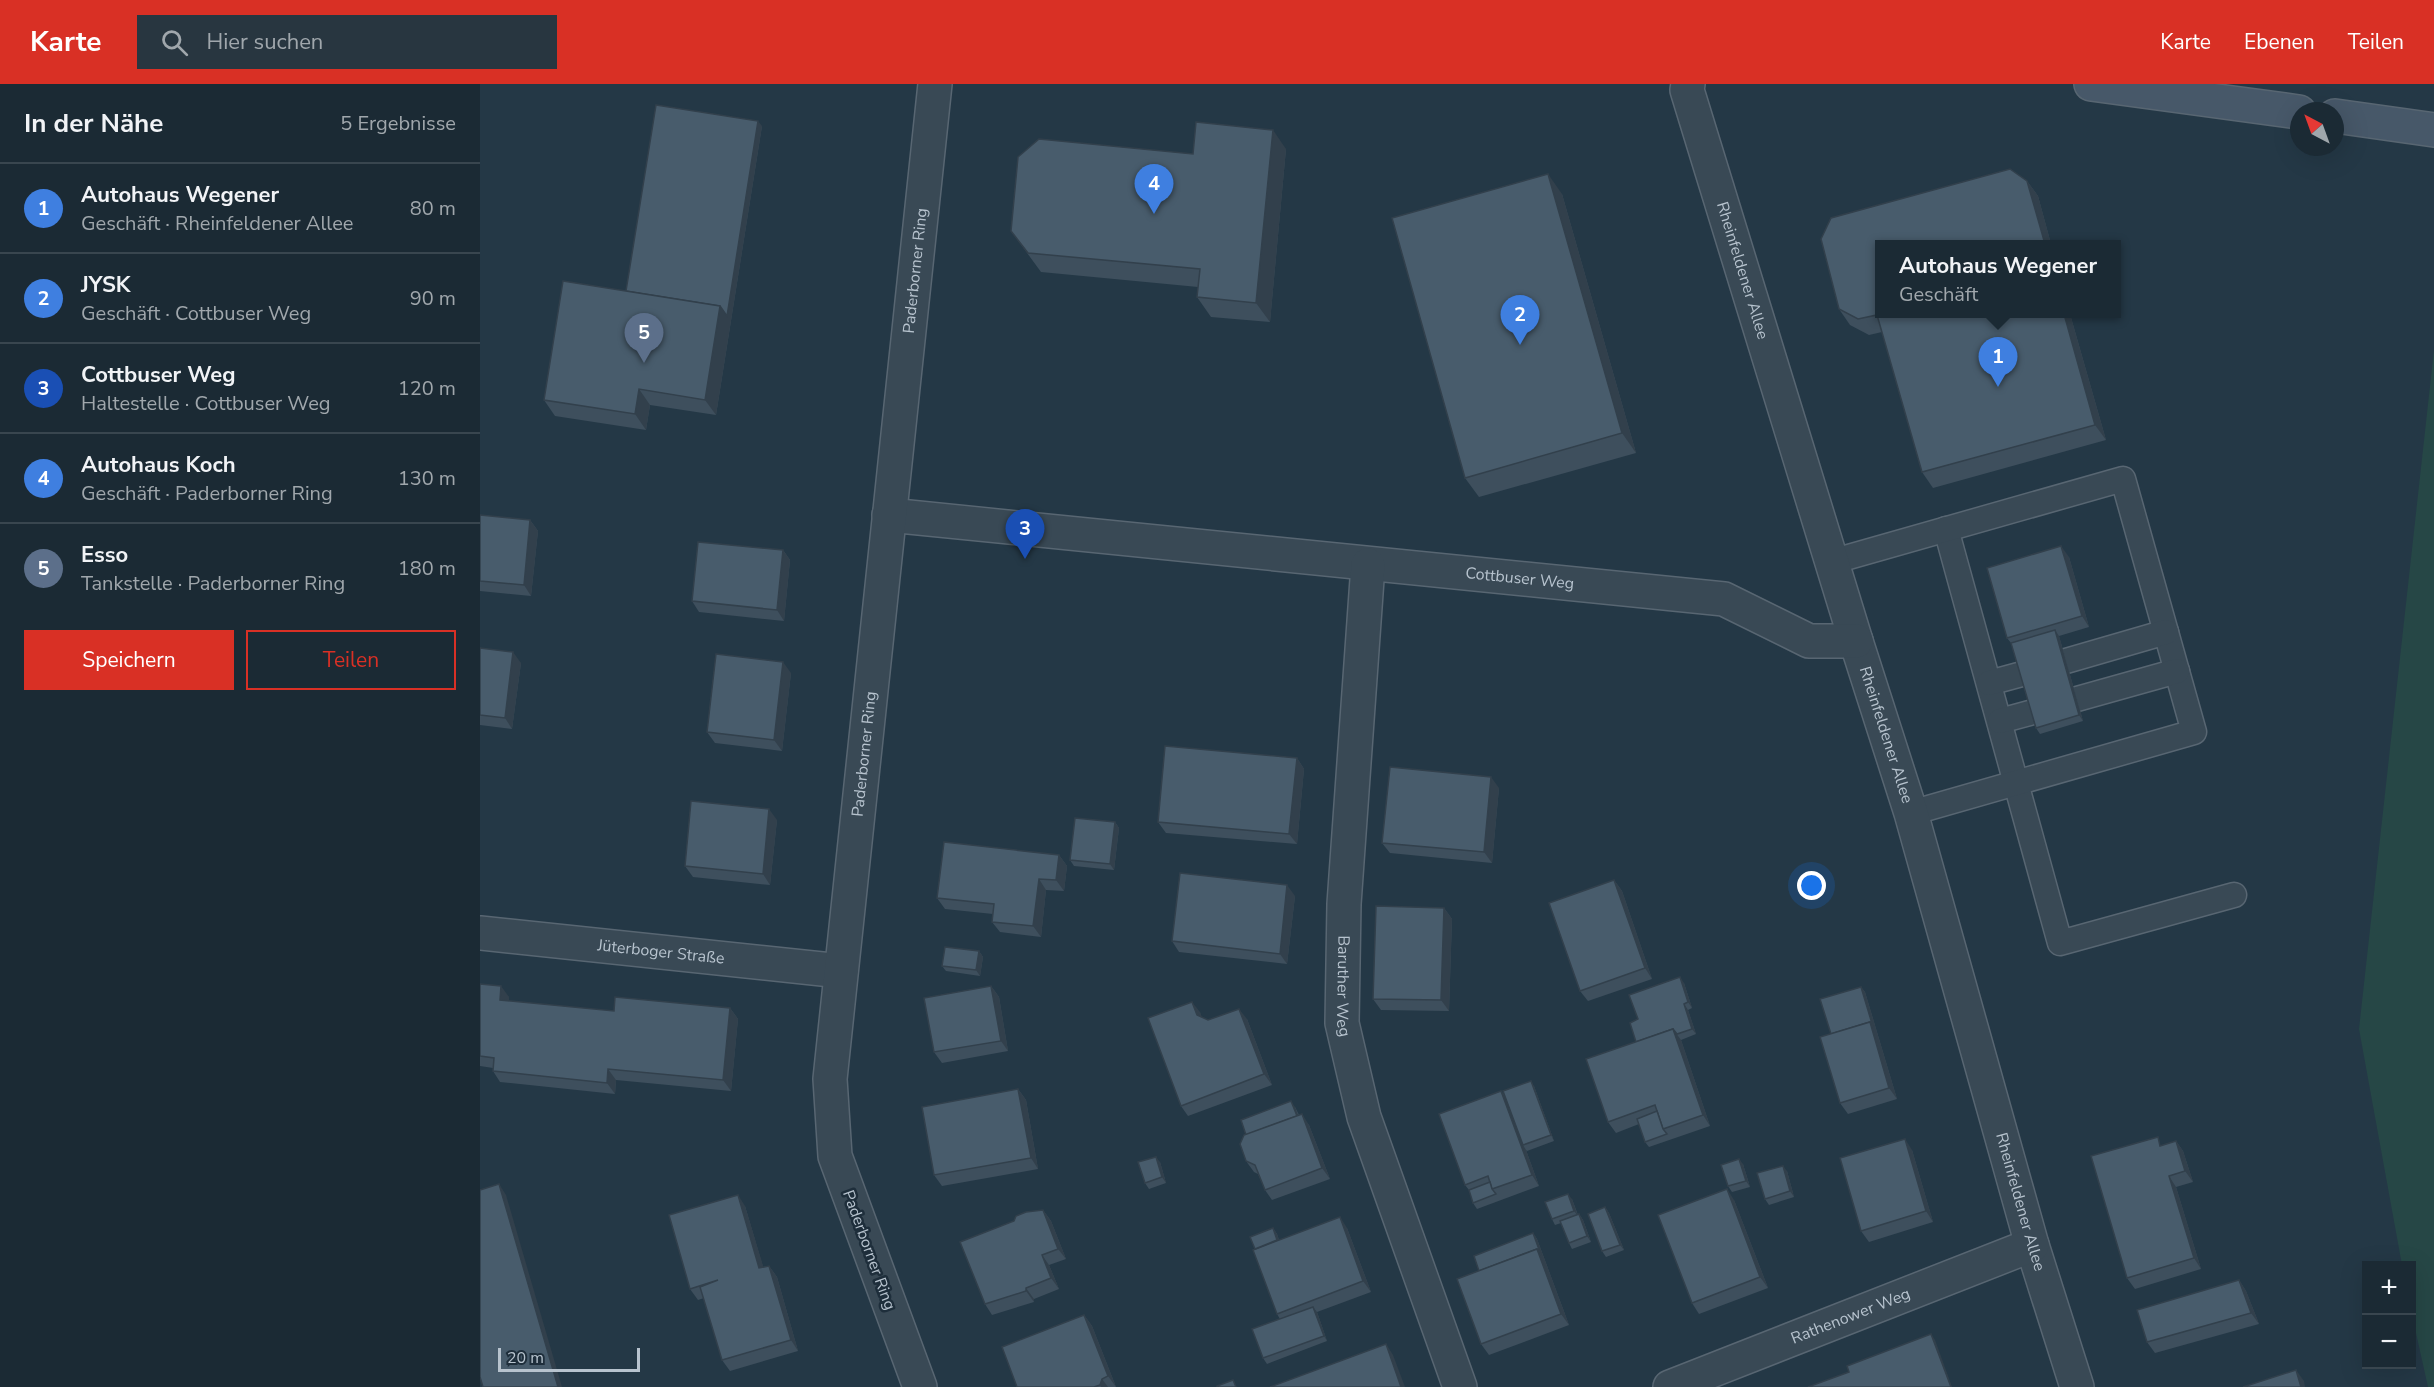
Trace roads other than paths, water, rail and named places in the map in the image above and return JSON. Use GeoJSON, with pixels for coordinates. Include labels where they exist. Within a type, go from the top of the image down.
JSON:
{"type":"FeatureCollection","features":[{"type":"Feature","properties":{"kind":"main road"},"geometry":{"type":"LineString","coordinates":[[2091,84],[2290,111]]}},
{"type":"Feature","properties":{"kind":"main road"},"geometry":{"type":"LineString","coordinates":[[2344,117],[2434,130]]}},
{"type":"Feature","properties":{"kind":"street","name":"Rheinfeldener Allee"},"geometry":{"type":"LineString","coordinates":[[1688,84],[1687,90],[1831,562],[1911,813],[2032,1245],[2077,1387]]}},
{"type":"Feature","properties":{"kind":"street","name":"Paderborner Ring"},"geometry":{"type":"LineString","coordinates":[[920,1387],[835,1156],[830,1079],[889,515],[927,92]]}},
{"type":"Feature","properties":{"kind":"street","name":"Cottbuser Weg"},"geometry":{"type":"LineString","coordinates":[[889,515],[1724,600],[1809,640],[1856,641]]}},
{"type":"Feature","properties":{"kind":"street","name":"Baruther Weg"},"geometry":{"type":"LineString","coordinates":[[1368,565],[1344,904],[1342,1023],[1364,1117],[1460,1387]]}},
{"type":"Feature","properties":{"kind":"street","name":"Jüterboger Straße"},"geometry":{"type":"LineString","coordinates":[[480,933],[841,971]]}},
{"type":"Feature","properties":{"kind":"street","name":"Rathenower Weg"},"geometry":{"type":"LineString","coordinates":[[1670,1387],[2032,1245]]}},
{"type":"Feature","properties":{"kind":"lane"},"geometry":{"type":"LineString","coordinates":[[1831,562],[2123,479],[2194,732],[1911,813]]}},
{"type":"Feature","properties":{"kind":"lane"},"geometry":{"type":"LineString","coordinates":[[1946,529],[2018,782],[2060,943],[2234,895]]}},
{"type":"Feature","properties":{"kind":"lane"},"geometry":{"type":"LineString","coordinates":[[2066,661],[2166,632]]}},
{"type":"Feature","properties":{"kind":"lane"},"geometry":{"type":"LineString","coordinates":[[2077,699],[2177,671]]}},
{"type":"Feature","properties":{"kind":"lane"},"geometry":{"type":"LineString","coordinates":[[1989,683],[2022,674]]}},
{"type":"Feature","properties":{"kind":"lane"},"geometry":{"type":"LineString","coordinates":[[2000,721],[2033,712]]}},
{"type":"Feature","properties":{"kind":"place","name":"Autohaus Koch"},"geometry":{"type":"Point","coordinates":[1154,214]}},
{"type":"Feature","properties":{"kind":"place","name":"JYSK"},"geometry":{"type":"Point","coordinates":[1520,345]}},
{"type":"Feature","properties":{"kind":"place","name":"Esso"},"geometry":{"type":"Point","coordinates":[644,363]}},
{"type":"Feature","properties":{"kind":"place","name":"Autohaus Wegener"},"geometry":{"type":"Point","coordinates":[1998,387]}},
{"type":"Feature","properties":{"kind":"place","name":"Cottbuser Weg"},"geometry":{"type":"Point","coordinates":[1025,559]}}]}
